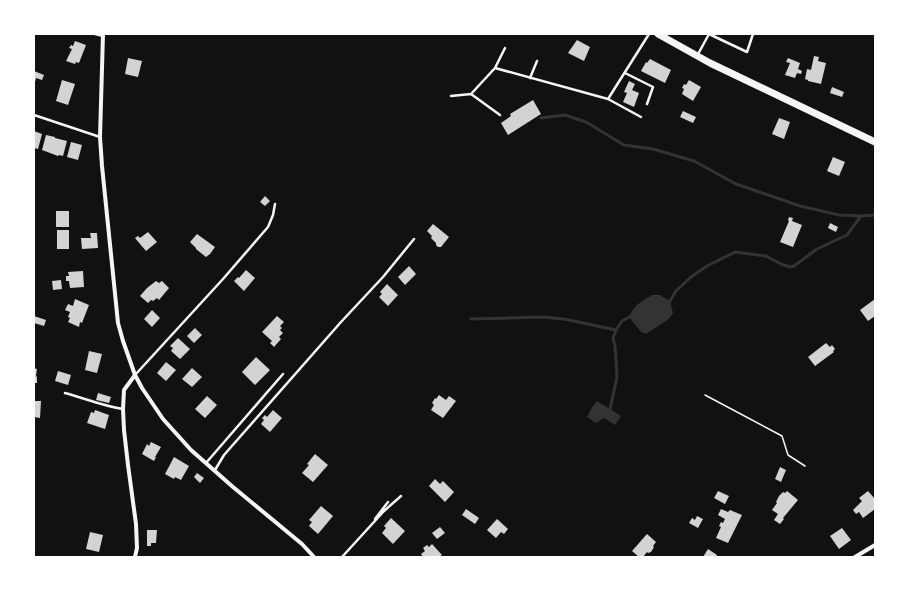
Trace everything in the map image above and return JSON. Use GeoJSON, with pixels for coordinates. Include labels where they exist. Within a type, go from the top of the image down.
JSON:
{"type":"FeatureCollection","features":[{"type":"Feature","properties":{"kind":"street"},"geometry":{"type":"LineString","coordinates":[[658,34],[697,56],[875,142]]}},
{"type":"Feature","properties":{"kind":"street"},"geometry":{"type":"LineString","coordinates":[[103,35],[100,137],[102,166],[118,323],[135,374],[142,388],[163,419],[191,450],[302,544],[314,557]]}},
{"type":"Feature","properties":{"kind":"street"},"geometry":{"type":"LineString","coordinates":[[134,557],[137,548],[136,524],[124,430],[123,409],[124,390],[135,374]]}},
{"type":"Feature","properties":{"kind":"street"},"geometry":{"type":"LineString","coordinates":[[855,557],[875,545]]}},
{"type":"Feature","properties":{"kind":"lane"},"geometry":{"type":"LineString","coordinates":[[95,34],[103,35]]}},
{"type":"Feature","properties":{"kind":"lane"},"geometry":{"type":"LineString","coordinates":[[608,99],[649,34]]}},
{"type":"Feature","properties":{"kind":"lane"},"geometry":{"type":"LineString","coordinates":[[697,56],[709,34],[747,52],[753,34]]}},
{"type":"Feature","properties":{"kind":"lane"},"geometry":{"type":"LineString","coordinates":[[451,96],[471,94],[495,68],[505,48]]}},
{"type":"Feature","properties":{"kind":"lane"},"geometry":{"type":"LineString","coordinates":[[530,78],[537,61]]}},
{"type":"Feature","properties":{"kind":"lane"},"geometry":{"type":"LineString","coordinates":[[495,68],[608,99],[641,117]]}},
{"type":"Feature","properties":{"kind":"lane"},"geometry":{"type":"LineString","coordinates":[[625,73],[654,87],[647,104]]}},
{"type":"Feature","properties":{"kind":"lane"},"geometry":{"type":"LineString","coordinates":[[471,94],[500,115]]}},
{"type":"Feature","properties":{"kind":"lane"},"geometry":{"type":"LineString","coordinates":[[34,115],[100,137]]}},
{"type":"Feature","properties":{"kind":"lane"},"geometry":{"type":"LineString","coordinates":[[135,374],[223,279],[268,227],[275,204]]}},
{"type":"Feature","properties":{"kind":"lane"},"geometry":{"type":"LineString","coordinates":[[214,471],[224,455],[341,322],[383,277],[414,240]]}},
{"type":"Feature","properties":{"kind":"lane"},"geometry":{"type":"LineString","coordinates":[[206,463],[283,374]]}},
{"type":"Feature","properties":{"kind":"lane"},"geometry":{"type":"LineString","coordinates":[[65,393],[108,407],[123,409]]}},
{"type":"Feature","properties":{"kind":"lane"},"geometry":{"type":"LineString","coordinates":[[342,557],[384,511],[401,496]]}},
{"type":"Feature","properties":{"kind":"lane"},"geometry":{"type":"LineString","coordinates":[[368,529],[388,502]]}},
{"type":"Feature","properties":{"kind":"path"},"geometry":{"type":"LineString","coordinates":[[705,395],[782,436],[788,455],[805,466]]}},
{"type":"Feature","properties":{"kind":"shaded area"},"geometry":{"type":"Polygon","coordinates":[[[652,295],[660,295],[670,301],[673,313],[669,319],[646,334],[641,332],[629,317],[642,301],[652,295]]]}},
{"type":"Feature","properties":{"kind":"shaded area"},"geometry":{"type":"Polygon","coordinates":[[[597,401],[621,416],[615,425],[604,418],[596,423],[587,417],[597,401]]]}},
{"type":"Feature","properties":{"kind":"building"},"geometry":{"type":"Polygon","coordinates":[[[577,40],[590,47],[584,61],[568,53],[577,40]]]}},
{"type":"Feature","properties":{"kind":"building"},"geometry":{"type":"Polygon","coordinates":[[[75,41],[86,45],[79,63],[76,62],[75,64],[66,61],[72,49],[69,48],[71,45],[73,46],[75,41]]]}},
{"type":"Feature","properties":{"kind":"building"},"geometry":{"type":"Polygon","coordinates":[[[814,56],[819,57],[818,61],[826,63],[821,84],[805,79],[807,69],[811,70],[814,56]]]}},
{"type":"Feature","properties":{"kind":"building"},"geometry":{"type":"Polygon","coordinates":[[[128,58],[142,61],[138,77],[125,74],[128,58]]]}},
{"type":"Feature","properties":{"kind":"building"},"geometry":{"type":"Polygon","coordinates":[[[788,58],[800,63],[798,69],[802,71],[801,74],[797,73],[795,78],[785,75],[790,63],[786,62],[788,58]]]}},
{"type":"Feature","properties":{"kind":"building"},"geometry":{"type":"Polygon","coordinates":[[[650,59],[671,70],[665,83],[641,71],[646,62],[647,63],[650,59]]]}},
{"type":"Feature","properties":{"kind":"building"},"geometry":{"type":"Polygon","coordinates":[[[34,71],[44,75],[42,80],[36,78],[34,86],[34,71]]]}},
{"type":"Feature","properties":{"kind":"building"},"geometry":{"type":"Polygon","coordinates":[[[62,80],[75,84],[68,105],[56,101],[62,80]]]}},
{"type":"Feature","properties":{"kind":"building"},"geometry":{"type":"Polygon","coordinates":[[[689,80],[701,87],[693,101],[682,94],[684,84],[686,85],[689,80]]]}},
{"type":"Feature","properties":{"kind":"building"},"geometry":{"type":"Polygon","coordinates":[[[629,81],[635,84],[632,90],[639,93],[634,107],[623,102],[627,93],[624,92],[629,81]]]}},
{"type":"Feature","properties":{"kind":"building"},"geometry":{"type":"Polygon","coordinates":[[[832,87],[844,92],[842,97],[830,93],[832,87]]]}},
{"type":"Feature","properties":{"kind":"building"},"geometry":{"type":"Polygon","coordinates":[[[533,100],[541,114],[508,135],[501,123],[511,116],[510,114],[533,100]]]}},
{"type":"Feature","properties":{"kind":"building"},"geometry":{"type":"Polygon","coordinates":[[[683,111],[696,117],[693,123],[680,117],[683,111]]]}},
{"type":"Feature","properties":{"kind":"building"},"geometry":{"type":"Polygon","coordinates":[[[779,118],[790,122],[784,139],[772,134],[779,118]]]}},
{"type":"Feature","properties":{"kind":"building"},"geometry":{"type":"Polygon","coordinates":[[[34,131],[42,134],[38,149],[34,148],[34,131]]]}},
{"type":"Feature","properties":{"kind":"building"},"geometry":{"type":"Polygon","coordinates":[[[46,135],[67,141],[63,156],[58,156],[42,150],[46,135]]]}},
{"type":"Feature","properties":{"kind":"building"},"geometry":{"type":"Polygon","coordinates":[[[71,142],[82,145],[78,160],[67,157],[71,142]]]}},
{"type":"Feature","properties":{"kind":"building"},"geometry":{"type":"Polygon","coordinates":[[[833,157],[845,162],[839,176],[827,171],[833,157]]]}},
{"type":"Feature","properties":{"kind":"building"},"geometry":{"type":"Polygon","coordinates":[[[265,196],[270,201],[265,206],[260,202],[265,196]]]}},
{"type":"Feature","properties":{"kind":"building"},"geometry":{"type":"Polygon","coordinates":[[[56,211],[69,211],[69,227],[56,227],[56,211]]]}},
{"type":"Feature","properties":{"kind":"building"},"geometry":{"type":"Polygon","coordinates":[[[789,217],[793,218],[792,221],[802,225],[793,247],[780,242],[789,221],[789,217]]]}},
{"type":"Feature","properties":{"kind":"building"},"geometry":{"type":"Polygon","coordinates":[[[830,223],[838,227],[836,232],[828,228],[830,223]]]}},
{"type":"Feature","properties":{"kind":"building"},"geometry":{"type":"Polygon","coordinates":[[[433,224],[449,237],[441,247],[436,245],[431,238],[432,236],[427,231],[433,224]]]}},
{"type":"Feature","properties":{"kind":"building"},"geometry":{"type":"Polygon","coordinates":[[[57,230],[69,230],[69,249],[57,249],[57,230]]]}},
{"type":"Feature","properties":{"kind":"building"},"geometry":{"type":"Polygon","coordinates":[[[148,232],[157,242],[146,251],[135,238],[138,236],[140,238],[148,232]]]}},
{"type":"Feature","properties":{"kind":"building"},"geometry":{"type":"Polygon","coordinates":[[[90,233],[97,233],[98,248],[82,249],[81,238],[91,238],[90,233]]]}},
{"type":"Feature","properties":{"kind":"building"},"geometry":{"type":"Polygon","coordinates":[[[197,234],[215,247],[206,257],[190,242],[197,234]]]}},
{"type":"Feature","properties":{"kind":"building"},"geometry":{"type":"Polygon","coordinates":[[[409,266],[416,274],[405,285],[398,277],[409,266]]]}},
{"type":"Feature","properties":{"kind":"building"},"geometry":{"type":"Polygon","coordinates":[[[246,270],[255,278],[244,291],[234,281],[246,270]]]}},
{"type":"Feature","properties":{"kind":"building"},"geometry":{"type":"Polygon","coordinates":[[[83,271],[84,287],[70,288],[69,281],[66,281],[66,276],[69,276],[68,272],[83,271]]]}},
{"type":"Feature","properties":{"kind":"building"},"geometry":{"type":"Polygon","coordinates":[[[61,280],[62,289],[53,290],[52,281],[61,280]]]}},
{"type":"Feature","properties":{"kind":"building"},"geometry":{"type":"Polygon","coordinates":[[[156,281],[159,283],[162,281],[169,288],[159,300],[157,298],[148,303],[140,296],[156,281]]]}},
{"type":"Feature","properties":{"kind":"building"},"geometry":{"type":"Polygon","coordinates":[[[387,284],[398,295],[388,306],[379,297],[382,294],[380,292],[387,284]]]}},
{"type":"Feature","properties":{"kind":"building"},"geometry":{"type":"Polygon","coordinates":[[[75,299],[89,305],[79,327],[68,322],[70,312],[65,310],[68,304],[73,306],[75,299]]]}},
{"type":"Feature","properties":{"kind":"building"},"geometry":{"type":"Polygon","coordinates":[[[875,299],[875,316],[868,321],[860,310],[875,299]]]}},
{"type":"Feature","properties":{"kind":"building"},"geometry":{"type":"Polygon","coordinates":[[[152,310],[160,318],[152,327],[144,319],[152,310]]]}},
{"type":"Feature","properties":{"kind":"building"},"geometry":{"type":"Polygon","coordinates":[[[34,316],[46,320],[44,326],[34,323],[34,316]]]}},
{"type":"Feature","properties":{"kind":"building"},"geometry":{"type":"Polygon","coordinates":[[[277,316],[284,322],[280,326],[282,328],[280,330],[283,333],[279,337],[281,339],[274,347],[270,343],[272,341],[262,332],[277,316]]]}},
{"type":"Feature","properties":{"kind":"building"},"geometry":{"type":"Polygon","coordinates":[[[195,328],[202,335],[194,343],[187,336],[195,328]]]}},
{"type":"Feature","properties":{"kind":"building"},"geometry":{"type":"Polygon","coordinates":[[[178,338],[190,349],[180,359],[171,351],[173,348],[170,346],[178,338]]]}},
{"type":"Feature","properties":{"kind":"building"},"geometry":{"type":"Polygon","coordinates":[[[826,343],[830,347],[832,345],[835,349],[833,351],[834,352],[815,366],[808,357],[826,343]]]}},
{"type":"Feature","properties":{"kind":"building"},"geometry":{"type":"Polygon","coordinates":[[[89,351],[102,354],[97,373],[85,370],[89,351]]]}},
{"type":"Feature","properties":{"kind":"building"},"geometry":{"type":"Polygon","coordinates":[[[256,357],[270,370],[255,385],[242,372],[256,357]]]}},
{"type":"Feature","properties":{"kind":"building"},"geometry":{"type":"Polygon","coordinates":[[[166,362],[176,370],[166,381],[157,373],[166,362]]]}},
{"type":"Feature","properties":{"kind":"building"},"geometry":{"type":"Polygon","coordinates":[[[34,368],[37,369],[37,383],[34,383],[34,368]]]}},
{"type":"Feature","properties":{"kind":"building"},"geometry":{"type":"Polygon","coordinates":[[[192,368],[202,377],[192,387],[182,379],[192,368]]]}},
{"type":"Feature","properties":{"kind":"building"},"geometry":{"type":"Polygon","coordinates":[[[58,371],[71,375],[68,385],[55,381],[58,371]]]}},
{"type":"Feature","properties":{"kind":"building"},"geometry":{"type":"Polygon","coordinates":[[[98,393],[111,397],[109,403],[96,400],[98,393]]]}},
{"type":"Feature","properties":{"kind":"building"},"geometry":{"type":"Polygon","coordinates":[[[439,395],[446,400],[449,396],[456,401],[443,418],[431,410],[434,405],[432,403],[439,395]]]}},
{"type":"Feature","properties":{"kind":"building"},"geometry":{"type":"Polygon","coordinates":[[[207,396],[217,405],[205,418],[195,409],[207,396]]]}},
{"type":"Feature","properties":{"kind":"building"},"geometry":{"type":"Polygon","coordinates":[[[34,401],[41,401],[40,418],[34,417],[34,401]]]}},
{"type":"Feature","properties":{"kind":"building"},"geometry":{"type":"Polygon","coordinates":[[[95,410],[109,415],[105,429],[87,423],[91,412],[94,413],[95,410]]]}},
{"type":"Feature","properties":{"kind":"building"},"geometry":{"type":"Polygon","coordinates":[[[273,410],[282,418],[270,432],[261,424],[264,420],[262,418],[265,415],[267,417],[273,410]]]}},
{"type":"Feature","properties":{"kind":"building"},"geometry":{"type":"Polygon","coordinates":[[[151,442],[161,447],[154,461],[142,454],[147,444],[149,446],[151,442]]]}},
{"type":"Feature","properties":{"kind":"building"},"geometry":{"type":"Polygon","coordinates":[[[315,454],[328,465],[313,482],[302,473],[309,465],[307,464],[315,454]]]}},
{"type":"Feature","properties":{"kind":"building"},"geometry":{"type":"Polygon","coordinates":[[[174,457],[189,466],[181,480],[175,477],[174,479],[165,474],[174,457]]]}},
{"type":"Feature","properties":{"kind":"building"},"geometry":{"type":"Polygon","coordinates":[[[780,467],[786,470],[781,482],[775,479],[780,467]]]}},
{"type":"Feature","properties":{"kind":"building"},"geometry":{"type":"Polygon","coordinates":[[[197,473],[204,478],[200,483],[194,477],[197,473]]]}},
{"type":"Feature","properties":{"kind":"building"},"geometry":{"type":"Polygon","coordinates":[[[435,479],[440,484],[443,481],[454,492],[445,502],[429,486],[435,479]]]}},
{"type":"Feature","properties":{"kind":"building"},"geometry":{"type":"Polygon","coordinates":[[[718,491],[729,496],[725,504],[714,498],[718,491]]]}},
{"type":"Feature","properties":{"kind":"building"},"geometry":{"type":"Polygon","coordinates":[[[787,491],[798,500],[780,524],[774,520],[778,514],[772,510],[777,503],[776,502],[779,496],[783,492],[785,493],[787,491]]]}},
{"type":"Feature","properties":{"kind":"building"},"geometry":{"type":"Polygon","coordinates":[[[868,491],[875,499],[875,509],[863,518],[859,512],[856,514],[853,510],[862,501],[859,498],[868,491]]]}},
{"type":"Feature","properties":{"kind":"building"},"geometry":{"type":"Polygon","coordinates":[[[321,506],[333,516],[318,534],[309,526],[312,522],[309,520],[321,506]]]}},
{"type":"Feature","properties":{"kind":"building"},"geometry":{"type":"Polygon","coordinates":[[[466,509],[479,518],[475,524],[462,515],[466,509]]]}},
{"type":"Feature","properties":{"kind":"building"},"geometry":{"type":"Polygon","coordinates":[[[721,509],[728,512],[730,510],[742,515],[728,543],[716,538],[721,527],[719,526],[725,519],[718,515],[721,509]]]}},
{"type":"Feature","properties":{"kind":"building"},"geometry":{"type":"Polygon","coordinates":[[[697,516],[703,519],[698,528],[689,523],[692,518],[695,520],[697,516]]]}},
{"type":"Feature","properties":{"kind":"building"},"geometry":{"type":"Polygon","coordinates":[[[391,518],[405,531],[393,544],[382,533],[386,528],[384,526],[391,518]]]}},
{"type":"Feature","properties":{"kind":"building"},"geometry":{"type":"Polygon","coordinates":[[[497,519],[508,529],[504,534],[501,532],[496,538],[487,530],[497,519]]]}},
{"type":"Feature","properties":{"kind":"building"},"geometry":{"type":"Polygon","coordinates":[[[440,527],[445,533],[437,539],[432,533],[440,527]]]}},
{"type":"Feature","properties":{"kind":"building"},"geometry":{"type":"Polygon","coordinates":[[[842,528],[851,540],[839,549],[830,536],[842,528]]]}},
{"type":"Feature","properties":{"kind":"building"},"geometry":{"type":"Polygon","coordinates":[[[147,530],[157,530],[156,543],[151,543],[151,546],[147,546],[147,530]]]}},
{"type":"Feature","properties":{"kind":"building"},"geometry":{"type":"Polygon","coordinates":[[[90,532],[103,535],[99,552],[86,549],[90,532]]]}},
{"type":"Feature","properties":{"kind":"building"},"geometry":{"type":"Polygon","coordinates":[[[647,534],[656,542],[651,552],[647,552],[643,557],[639,557],[632,551],[647,534]]]}},
{"type":"Feature","properties":{"kind":"building"},"geometry":{"type":"Polygon","coordinates":[[[432,544],[442,555],[439,557],[423,557],[421,554],[425,551],[423,548],[427,545],[429,547],[432,544]]]}},
{"type":"Feature","properties":{"kind":"building"},"geometry":{"type":"Polygon","coordinates":[[[708,549],[717,555],[716,557],[703,557],[708,549]]]}},
{"type":"Feature","properties":{"kind":"waterway"},"geometry":{"type":"LineString","coordinates":[[541,118],[565,115],[586,122],[624,145],[653,149],[694,161],[736,184],[800,206],[839,215],[875,215]]}},
{"type":"Feature","properties":{"kind":"waterway"},"geometry":{"type":"LineString","coordinates":[[666,302],[670,301],[676,291],[691,277],[707,266],[735,252],[766,256],[781,264],[790,267],[794,266],[817,249],[847,235],[861,216]]}},
{"type":"Feature","properties":{"kind":"waterway"},"geometry":{"type":"LineString","coordinates":[[610,409],[617,377],[613,338],[622,321],[631,316]]}},
{"type":"Feature","properties":{"kind":"waterway"},"geometry":{"type":"LineString","coordinates":[[471,319],[542,317],[564,319],[616,330]]}}]}
